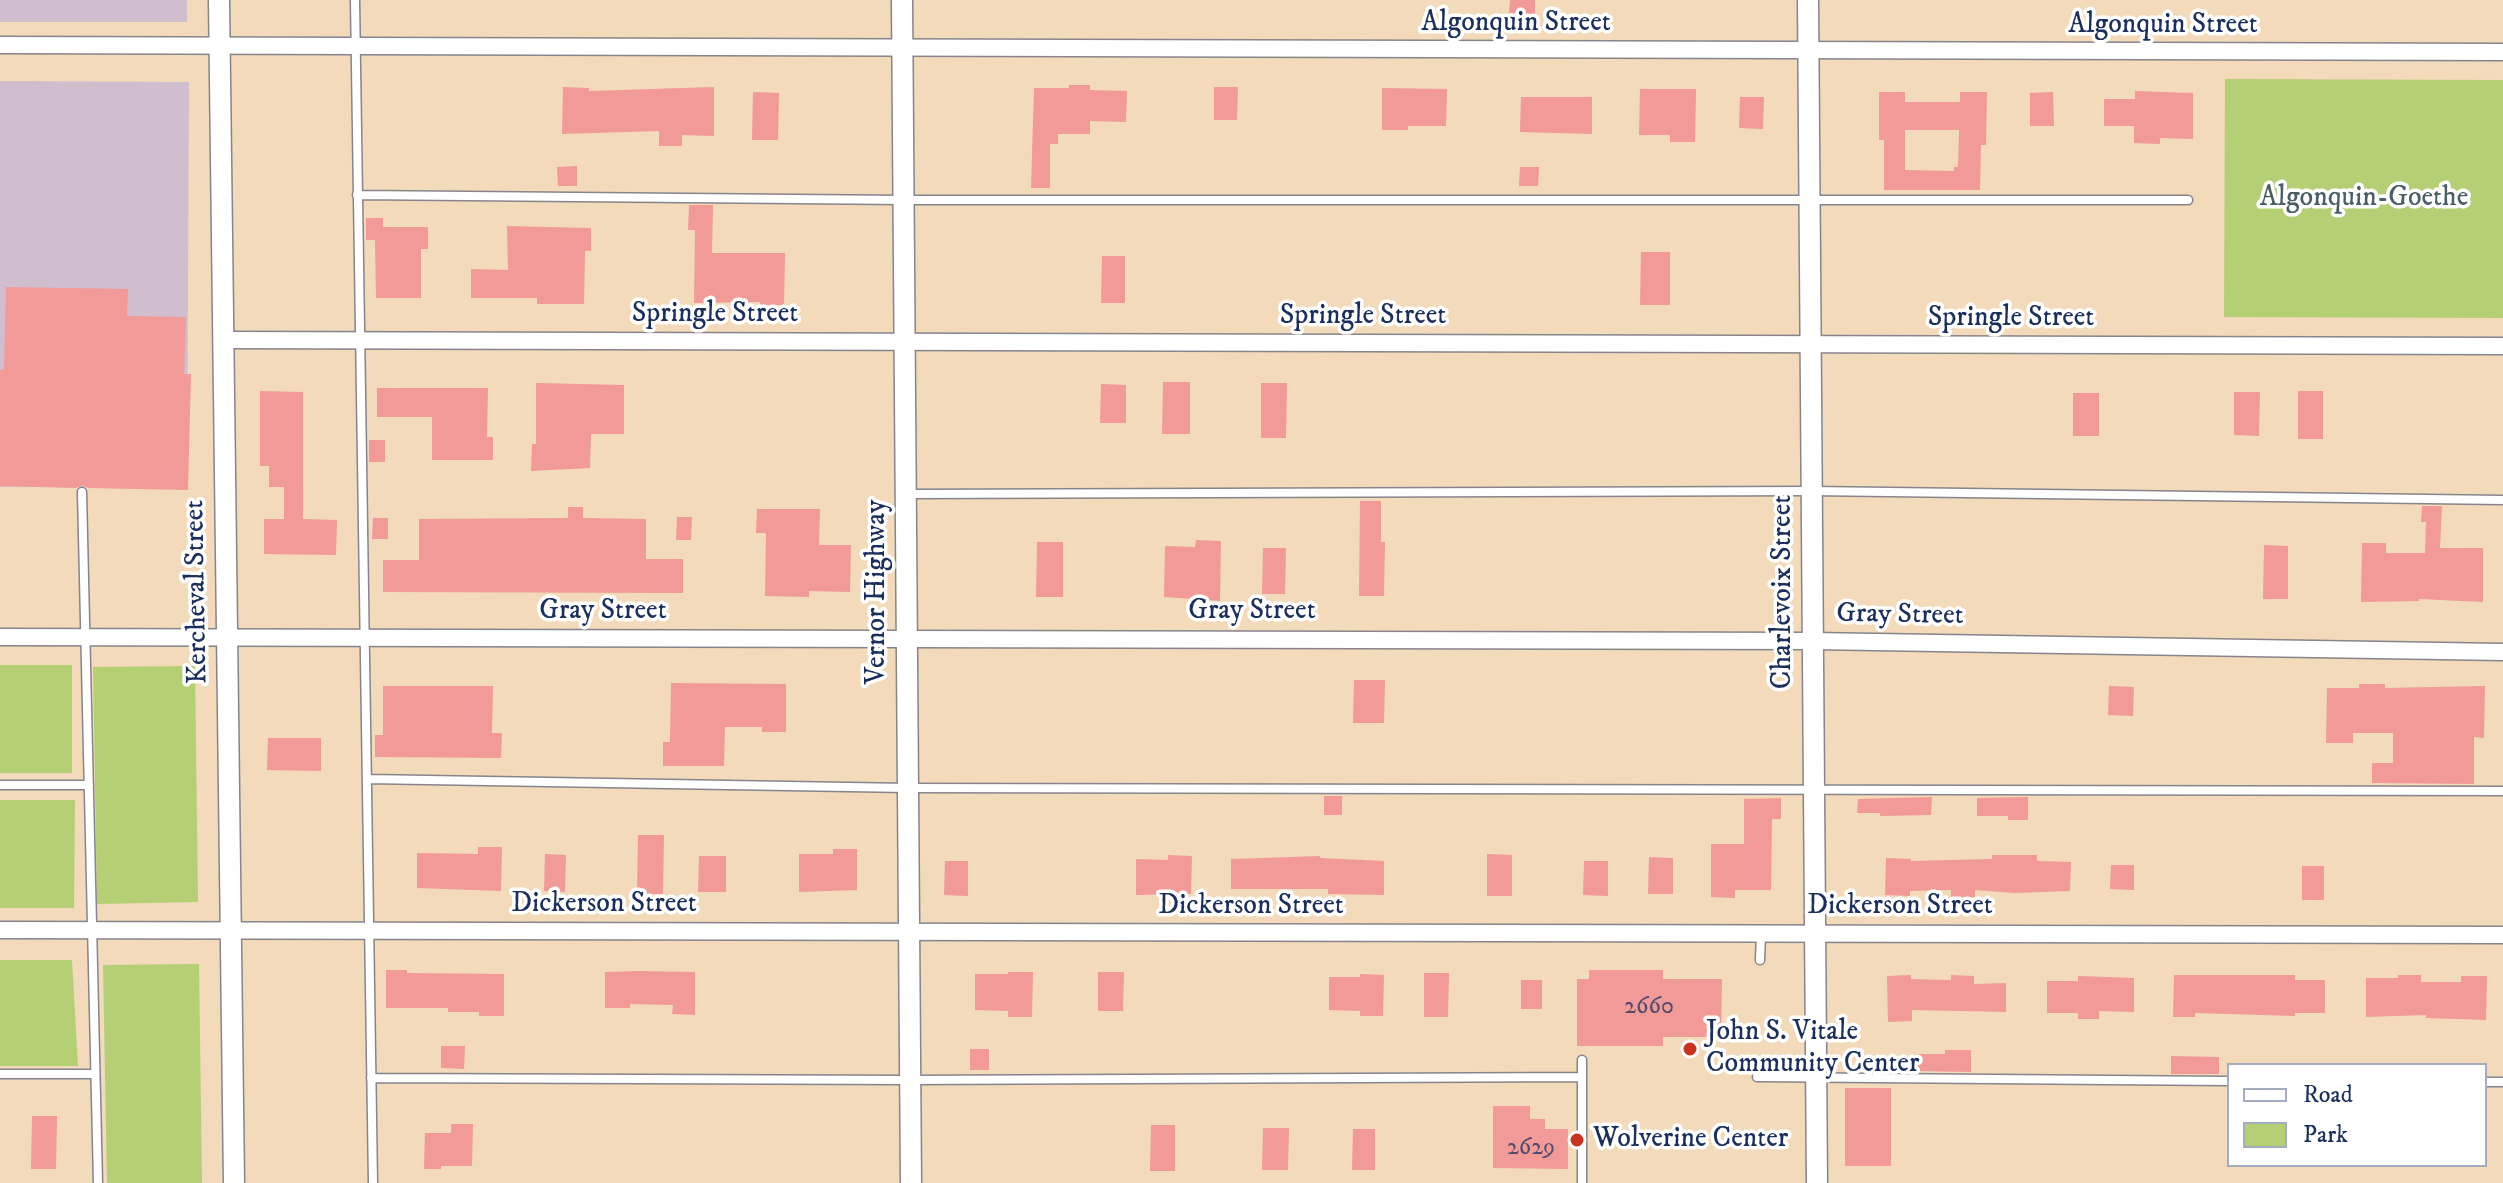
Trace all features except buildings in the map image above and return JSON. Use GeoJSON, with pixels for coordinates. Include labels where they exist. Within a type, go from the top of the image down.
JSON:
{"type":"FeatureCollection","features":[{"type":"Feature","properties":{"kind":"street","name":"Kercheval Street"},"geometry":{"type":"LineString","coordinates":[[219,0],[234,1183]]}},
{"type":"Feature","properties":{"kind":"street","name":"Vernor Highway"},"geometry":{"type":"LineString","coordinates":[[902,0],[911,1183]]}},
{"type":"Feature","properties":{"kind":"street","name":"Charlevoix Street"},"geometry":{"type":"LineString","coordinates":[[1808,0],[1817,1183]]}},
{"type":"Feature","properties":{"kind":"street","name":"Algonquin Street"},"geometry":{"type":"LineString","coordinates":[[0,45],[2503,52]]}},
{"type":"Feature","properties":{"kind":"street","name":"Springle Street"},"geometry":{"type":"LineString","coordinates":[[222,340],[2503,346]]}},
{"type":"Feature","properties":{"kind":"street","name":"Gray Street"},"geometry":{"type":"LineString","coordinates":[[0,637],[1812,641],[2503,652]]}},
{"type":"Feature","properties":{"kind":"street","name":"Dickerson Street"},"geometry":{"type":"LineString","coordinates":[[0,930],[2503,935]]}},
{"type":"Feature","properties":{"kind":"lane"},"geometry":{"type":"LineString","coordinates":[[355,0],[373,1183]]}},
{"type":"Feature","properties":{"kind":"lane"},"geometry":{"type":"LineString","coordinates":[[357,195],[904,200],[2188,200]]}},
{"type":"Feature","properties":{"kind":"lane"},"geometry":{"type":"LineString","coordinates":[[906,494],[1812,491],[2503,500]]}},
{"type":"Feature","properties":{"kind":"lane"},"geometry":{"type":"LineString","coordinates":[[82,492],[98,1183]]}},
{"type":"Feature","properties":{"kind":"lane"},"geometry":{"type":"LineString","coordinates":[[367,779],[908,788],[2503,791]]}},
{"type":"Feature","properties":{"kind":"lane"},"geometry":{"type":"LineString","coordinates":[[0,785],[89,785]]}},
{"type":"Feature","properties":{"kind":"lane"},"geometry":{"type":"LineString","coordinates":[[1760,960],[1761,933]]}},
{"type":"Feature","properties":{"kind":"lane"},"geometry":{"type":"LineString","coordinates":[[1582,1060],[1586,1145],[1582,1183]]}},
{"type":"Feature","properties":{"kind":"lane"},"geometry":{"type":"LineString","coordinates":[[0,1074],[95,1074]]}},
{"type":"Feature","properties":{"kind":"lane"},"geometry":{"type":"LineString","coordinates":[[371,1078],[910,1080],[1582,1077]]}},
{"type":"Feature","properties":{"kind":"lane"},"geometry":{"type":"LineString","coordinates":[[1757,1077],[2227,1081]]}},
{"type":"Feature","properties":{"kind":"shaded area"},"geometry":{"type":"Polygon","coordinates":[[[0,0],[187,0],[187,22],[0,22],[0,0]]]}},
{"type":"Feature","properties":{"kind":"shaded area"},"geometry":{"type":"Polygon","coordinates":[[[0,81],[189,82],[187,487],[0,487],[0,81]]]}},
{"type":"Feature","properties":{"kind":"green space","name":"Algonquin-Goethe"},"geometry":{"type":"Polygon","coordinates":[[[2225,79],[2503,80],[2503,318],[2224,317],[2225,79]]]}},
{"type":"Feature","properties":{"kind":"green space"},"geometry":{"type":"Polygon","coordinates":[[[0,665],[72,665],[72,773],[0,773],[0,665]]]}},
{"type":"Feature","properties":{"kind":"green space"},"geometry":{"type":"Polygon","coordinates":[[[195,666],[198,902],[97,904],[93,667],[195,666]]]}},
{"type":"Feature","properties":{"kind":"green space"},"geometry":{"type":"Polygon","coordinates":[[[0,800],[75,800],[74,908],[0,908],[0,800]]]}},
{"type":"Feature","properties":{"kind":"green space"},"geometry":{"type":"Polygon","coordinates":[[[0,960],[72,960],[78,1066],[0,1066],[0,960]]]}},
{"type":"Feature","properties":{"kind":"green space"},"geometry":{"type":"Polygon","coordinates":[[[199,964],[202,1183],[107,1183],[103,965],[199,964]]]}},
{"type":"Feature","properties":{"kind":"place","name":"John S. Vitale Community Center"},"geometry":{"type":"Point","coordinates":[1690,1049]}},
{"type":"Feature","properties":{"kind":"place","name":"Wolverine Center"},"geometry":{"type":"Point","coordinates":[1577,1140]}}]}
